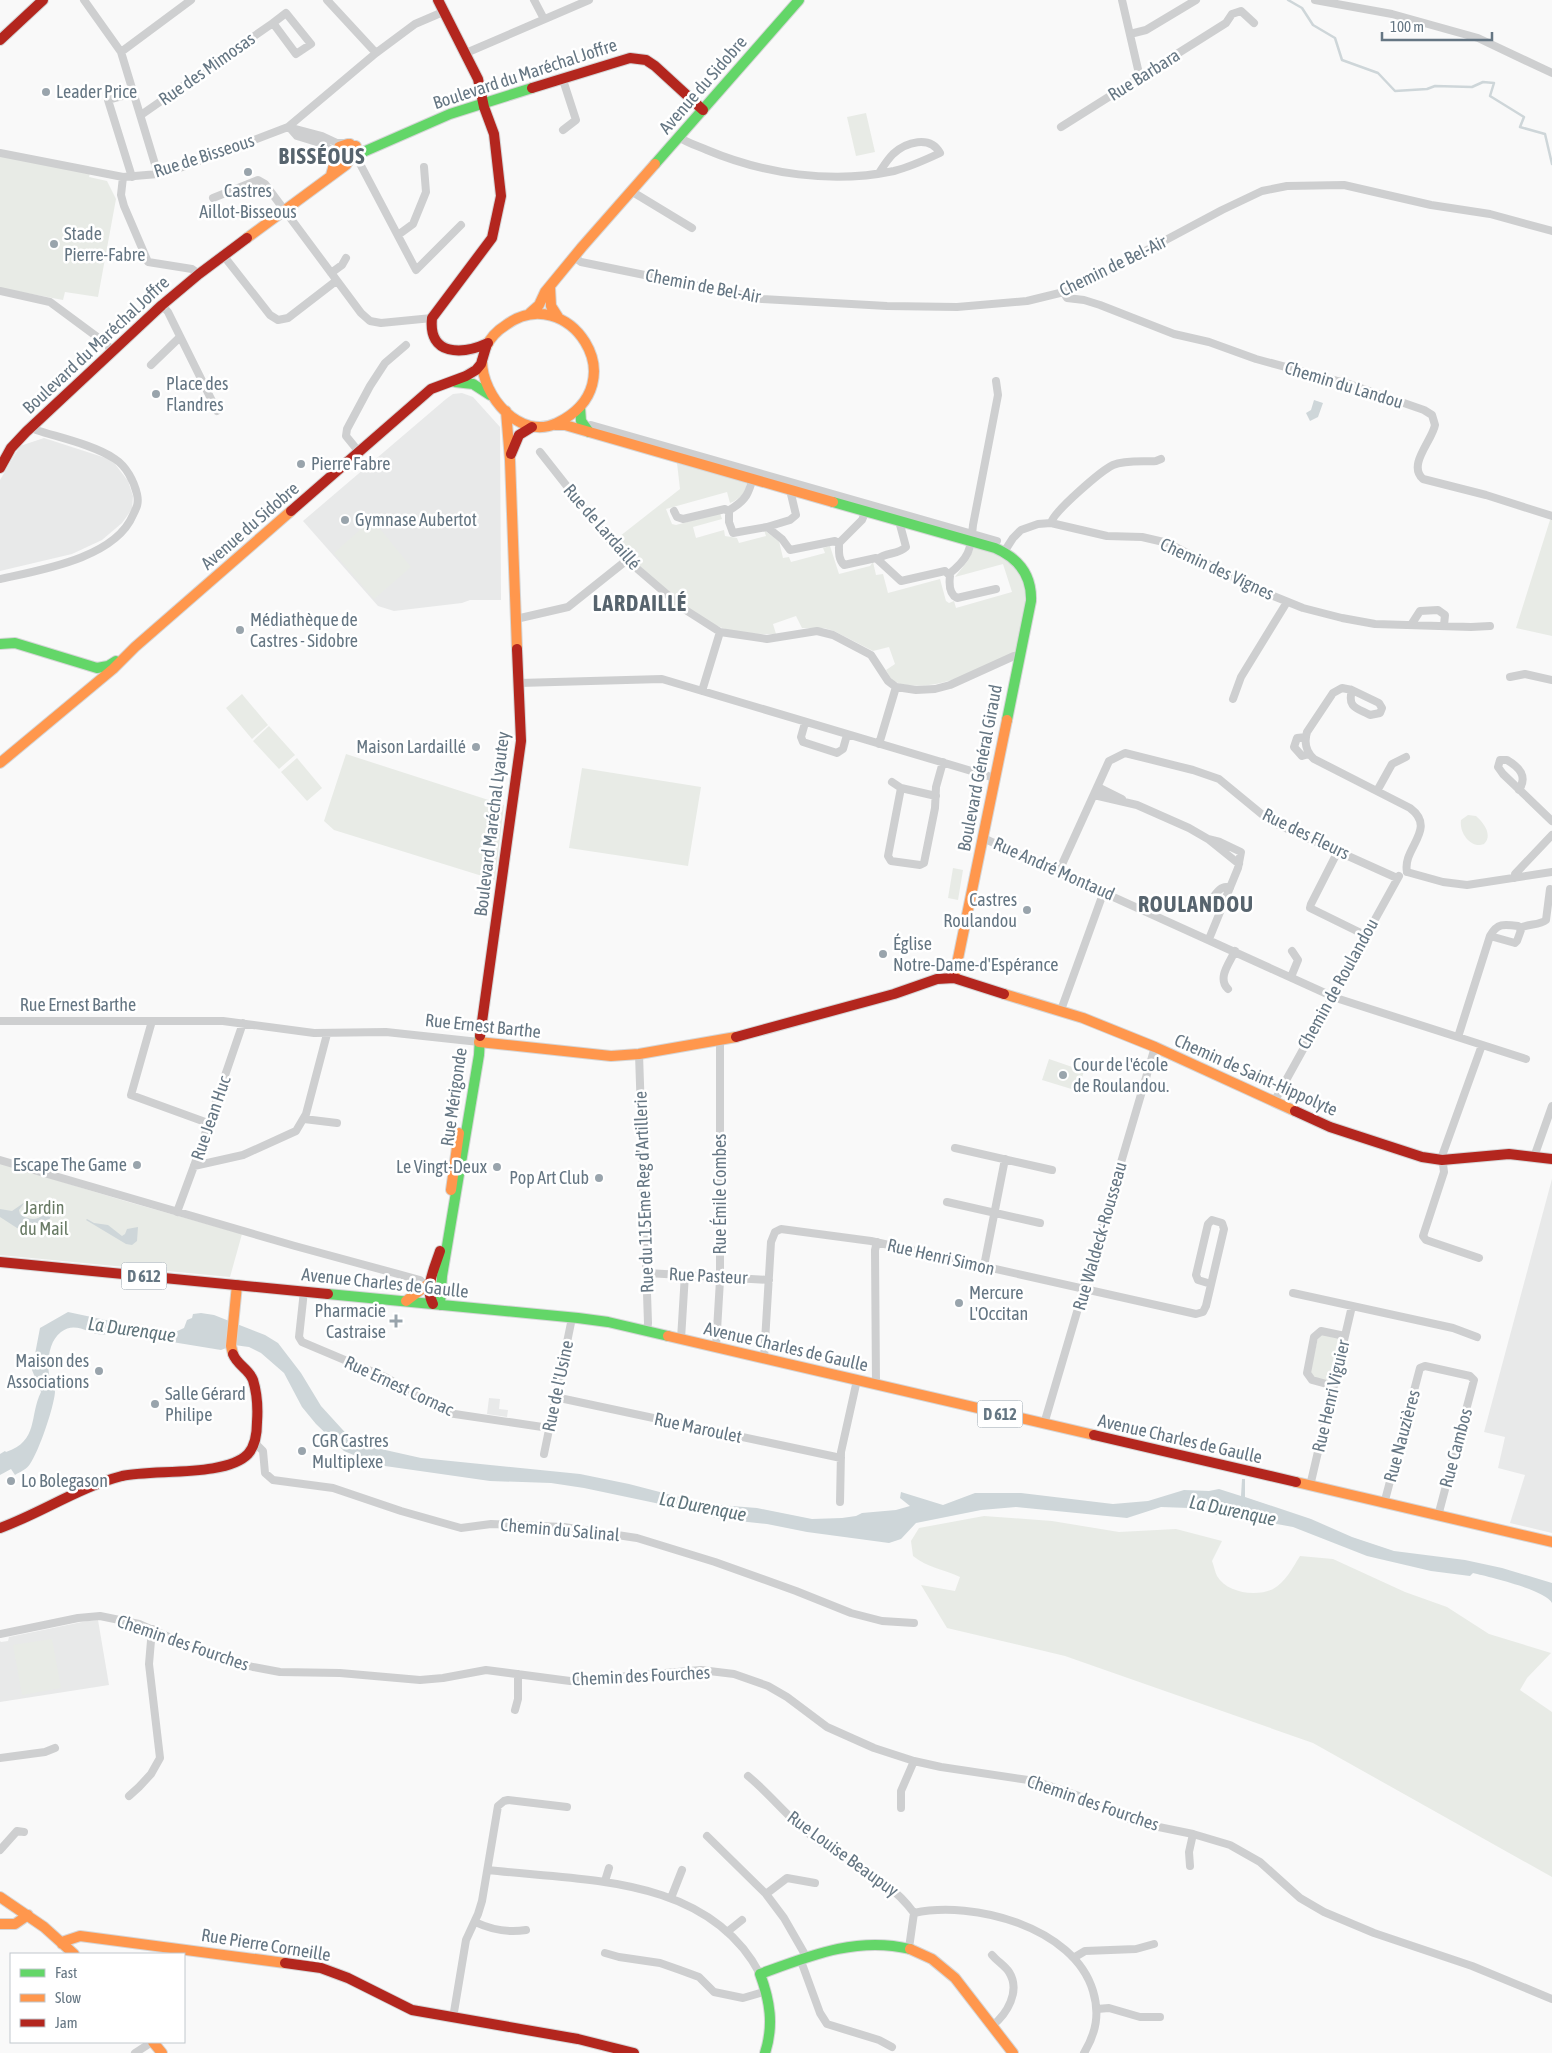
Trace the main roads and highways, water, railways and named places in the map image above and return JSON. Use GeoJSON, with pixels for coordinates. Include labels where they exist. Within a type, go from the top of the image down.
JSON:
{"type":"FeatureCollection","features":[{"type":"Feature","properties":{"kind":"water"},"geometry":{"type":"Polygon","coordinates":[[[1314,400],[1323,403],[1318,417],[1310,421],[1306,413],[1311,410],[1314,400]]]}},
{"type":"Feature","properties":{"kind":"water"},"geometry":{"type":"Polygon","coordinates":[[[33,1201],[43,1202],[48,1205],[52,1214],[49,1220],[17,1228],[0,1217],[0,1209],[12,1211],[25,1202],[19,1210],[20,1214],[35,1219],[41,1217],[44,1214],[44,1210],[32,1204],[33,1201]]]}},
{"type":"Feature","properties":{"kind":"water"},"geometry":{"type":"Polygon","coordinates":[[[87,1219],[94,1223],[108,1225],[122,1236],[127,1229],[138,1227],[137,1241],[132,1245],[126,1244],[87,1219]]]}},
{"type":"Feature","properties":{"kind":"water","name":"La Durenque"},"geometry":{"type":"Polygon","coordinates":[[[68,1312],[171,1334],[184,1328],[187,1320],[192,1318],[193,1314],[201,1313],[214,1315],[265,1335],[278,1343],[301,1373],[321,1406],[352,1440],[363,1445],[421,1458],[580,1474],[629,1484],[706,1504],[757,1508],[812,1519],[842,1518],[862,1513],[896,1510],[910,1506],[900,1498],[901,1492],[943,1505],[975,1493],[1021,1493],[1113,1504],[1148,1501],[1184,1490],[1209,1491],[1219,1489],[1241,1496],[1242,1479],[1245,1479],[1245,1497],[1311,1519],[1352,1537],[1394,1551],[1465,1560],[1502,1568],[1552,1583],[1552,1603],[1548,1598],[1529,1589],[1473,1573],[1470,1576],[1431,1571],[1367,1556],[1293,1527],[1255,1520],[1228,1518],[1189,1508],[1161,1507],[1127,1518],[1016,1507],[981,1510],[916,1523],[901,1539],[889,1543],[807,1532],[767,1524],[720,1519],[679,1508],[584,1488],[551,1483],[490,1481],[378,1465],[344,1451],[316,1424],[302,1407],[284,1373],[261,1353],[249,1347],[234,1345],[221,1350],[111,1332],[99,1334],[81,1328],[68,1328],[61,1332],[51,1346],[48,1369],[55,1390],[54,1399],[46,1429],[34,1458],[27,1467],[15,1475],[11,1469],[0,1475],[0,1454],[16,1447],[28,1435],[41,1392],[32,1370],[40,1328],[68,1312]]]}},
{"type":"Feature","properties":{"kind":"waterway"},"geometry":{"type":"LineString","coordinates":[[1288,0],[1302,8],[1313,25],[1335,38],[1342,60],[1378,73],[1395,91],[1427,89],[1435,86],[1472,87],[1483,82],[1494,83],[1490,96],[1524,117],[1520,127],[1545,134],[1552,164]]}},
{"type":"Feature","properties":{"kind":"place","name":"Leader Price"},"geometry":{"type":"Point","coordinates":[46,92]}},
{"type":"Feature","properties":{"kind":"place","name":"Castres Aillot-Bisseous"},"geometry":{"type":"Point","coordinates":[248,172]}},
{"type":"Feature","properties":{"kind":"place","name":"Stade Pierre-Fabre"},"geometry":{"type":"Point","coordinates":[54,244]}},
{"type":"Feature","properties":{"kind":"place","name":"Place des Flandres"},"geometry":{"type":"Point","coordinates":[156,394]}},
{"type":"Feature","properties":{"kind":"place","name":"Pierre Fabre"},"geometry":{"type":"Point","coordinates":[301,464]}},
{"type":"Feature","properties":{"kind":"place","name":"Gymnase Aubertot"},"geometry":{"type":"Point","coordinates":[345,520]}},
{"type":"Feature","properties":{"kind":"place","name":"Médiathèque de Castres - Sidobre"},"geometry":{"type":"Point","coordinates":[240,630]}},
{"type":"Feature","properties":{"kind":"place","name":"Maison Lardaillé"},"geometry":{"type":"Point","coordinates":[476,747]}},
{"type":"Feature","properties":{"kind":"place","name":"Castres Roulandou"},"geometry":{"type":"Point","coordinates":[1027,910]}},
{"type":"Feature","properties":{"kind":"place","name":"Église Notre-Dame-d'Espérance"},"geometry":{"type":"Point","coordinates":[883,954]}},
{"type":"Feature","properties":{"kind":"place","name":"Cour de l'école de Roulandou."},"geometry":{"type":"Point","coordinates":[1063,1075]}},
{"type":"Feature","properties":{"kind":"place","name":"Escape The Game"},"geometry":{"type":"Point","coordinates":[137,1165]}},
{"type":"Feature","properties":{"kind":"place","name":"Le Vingt-Deux"},"geometry":{"type":"Point","coordinates":[497,1167]}},
{"type":"Feature","properties":{"kind":"place","name":"Pop Art Club"},"geometry":{"type":"Point","coordinates":[599,1178]}},
{"type":"Feature","properties":{"kind":"place","name":"Mercure L'Occitan"},"geometry":{"type":"Point","coordinates":[959,1303]}},
{"type":"Feature","properties":{"kind":"place","name":"Pharmacie Castraise"},"geometry":{"type":"Point","coordinates":[396,1321]}},
{"type":"Feature","properties":{"kind":"place","name":"Maison des Associations"},"geometry":{"type":"Point","coordinates":[99,1371]}},
{"type":"Feature","properties":{"kind":"place","name":"Salle Gérard Philipe"},"geometry":{"type":"Point","coordinates":[155,1404]}},
{"type":"Feature","properties":{"kind":"place","name":"CGR Castres Multiplexe"},"geometry":{"type":"Point","coordinates":[302,1451]}},
{"type":"Feature","properties":{"kind":"place","name":"Lo Bolegason"},"geometry":{"type":"Point","coordinates":[11,1481]}},
{"type":"Feature","properties":{"kind":"district","name":"BISSÉOUS"},"geometry":{"type":"Point","coordinates":[322,156]}},
{"type":"Feature","properties":{"kind":"district","name":"LARDAILLÉ"},"geometry":{"type":"Point","coordinates":[640,603]}},
{"type":"Feature","properties":{"kind":"district","name":"ROULANDOU"},"geometry":{"type":"Point","coordinates":[1196,904]}},
{"type":"Feature","properties":{"kind":"park label","name":"Jardin du Mail"},"geometry":{"type":"Point","coordinates":[44,1218]}}]}
